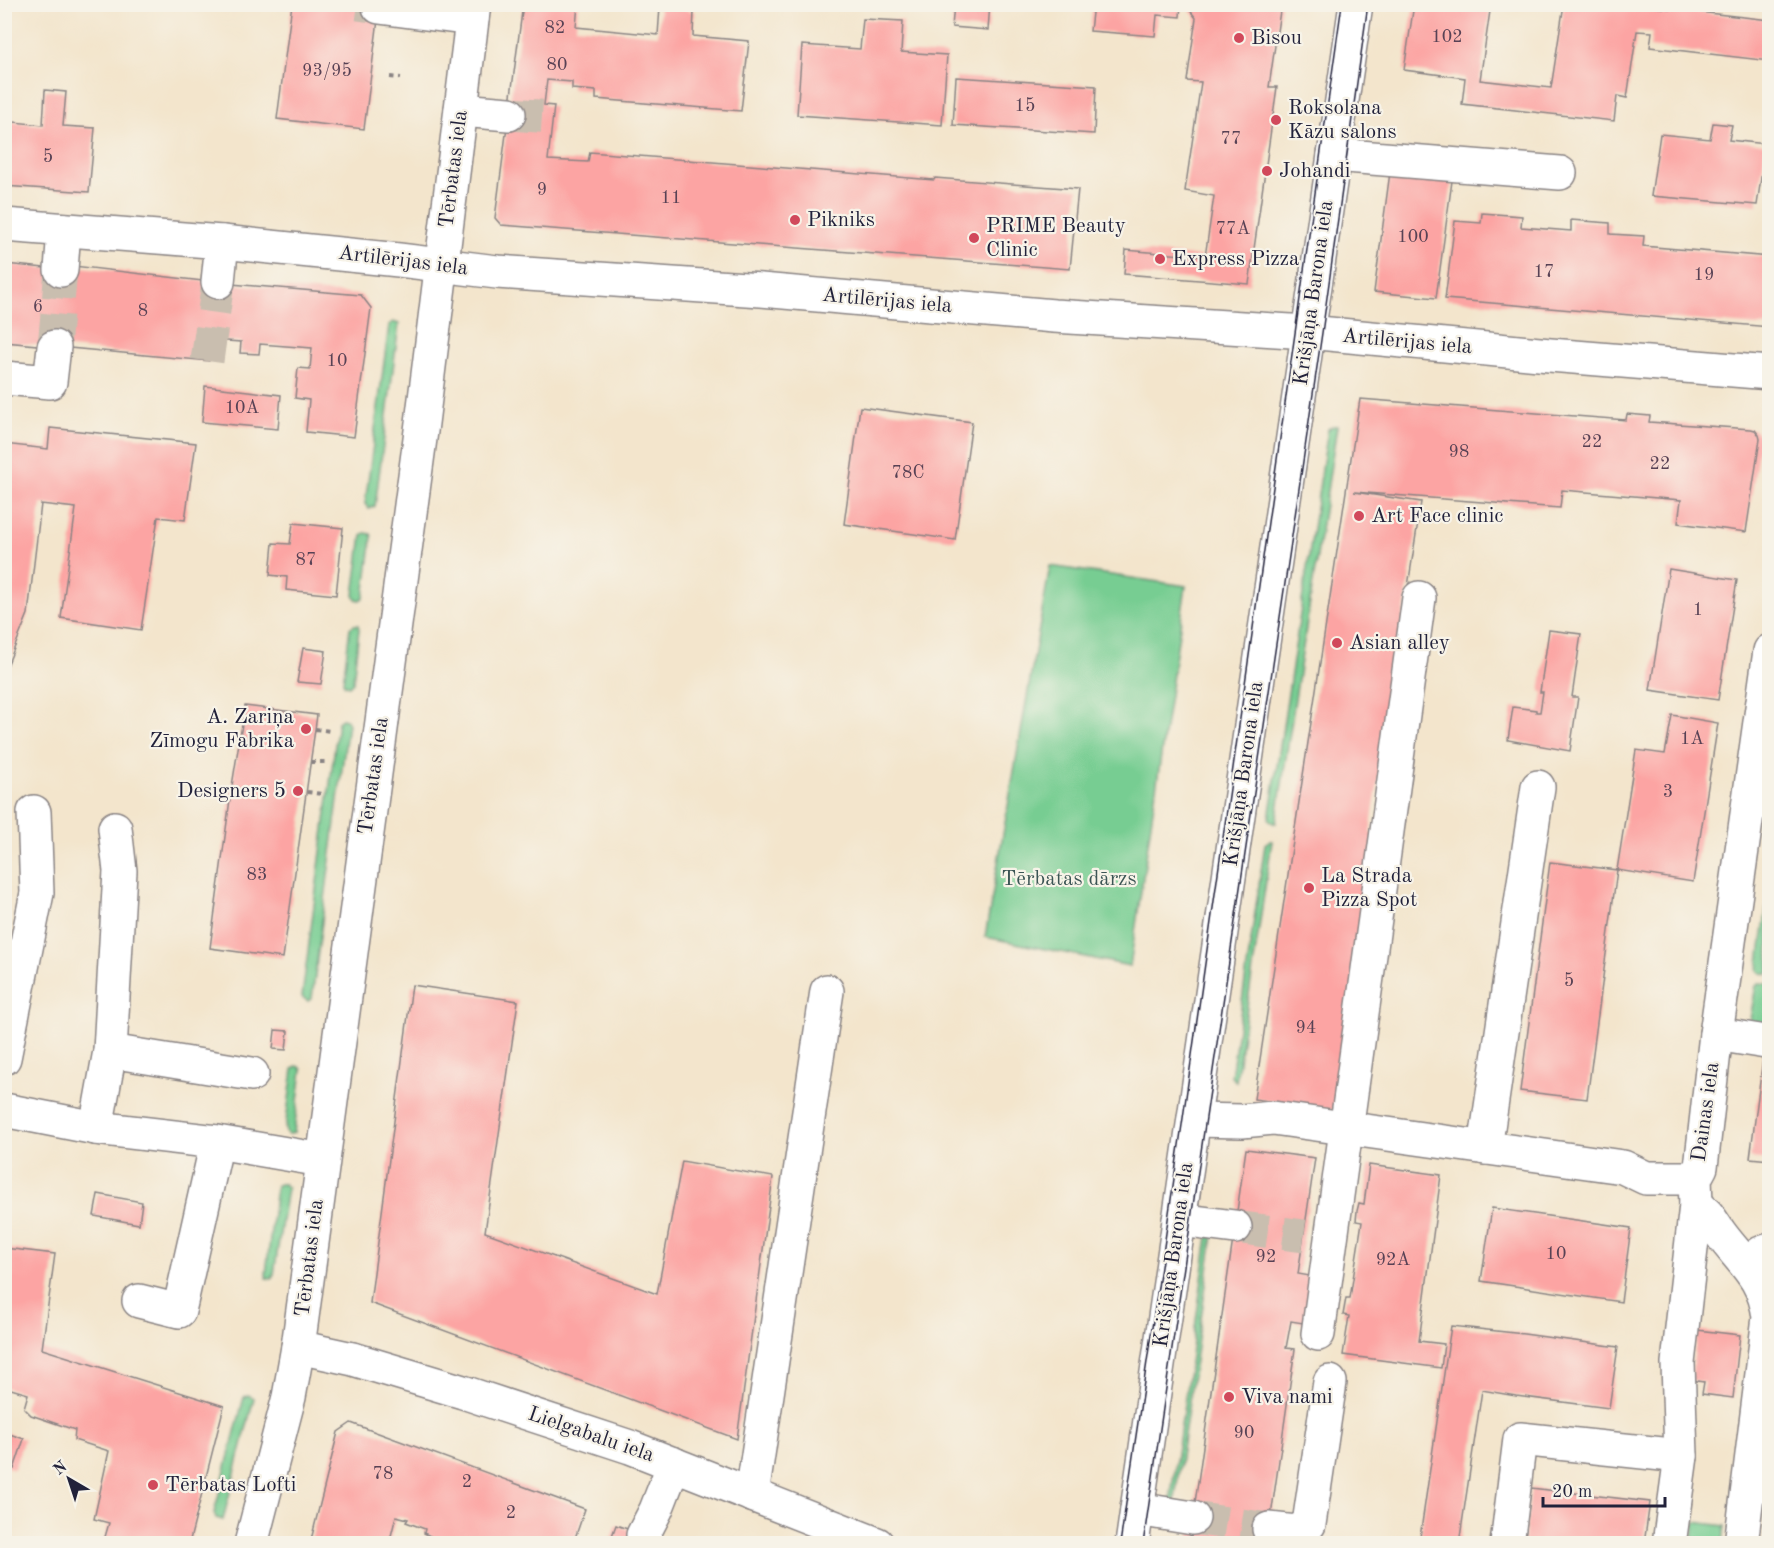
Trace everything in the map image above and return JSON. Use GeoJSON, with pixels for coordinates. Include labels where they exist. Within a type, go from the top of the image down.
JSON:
{"type":"FeatureCollection","features":[{"type":"Feature","properties":{"kind":"street","name":"Krišjāņa Barona iela"},"geometry":{"type":"LineString","coordinates":[[1132,1544],[1356,4]]}},
{"type":"Feature","properties":{"kind":"street"},"geometry":{"type":"LineString","coordinates":[[380,7],[473,12]]}},
{"type":"Feature","properties":{"kind":"street","name":"Tērbatas iela"},"geometry":{"type":"LineString","coordinates":[[251,1544],[289,1397],[298,1347],[442,265],[473,12]]}},
{"type":"Feature","properties":{"kind":"street"},"geometry":{"type":"LineString","coordinates":[[461,110],[509,114]]}},
{"type":"Feature","properties":{"kind":"street"},"geometry":{"type":"LineString","coordinates":[[1334,155],[1560,173]]}},
{"type":"Feature","properties":{"kind":"street","name":"Artilērijas iela"},"geometry":{"type":"LineString","coordinates":[[4,225],[222,242],[496,272],[761,290],[1042,315],[1308,332],[1770,373]]}},
{"type":"Feature","properties":{"kind":"street"},"geometry":{"type":"LineString","coordinates":[[61,270],[64,230]]}},
{"type":"Feature","properties":{"kind":"street"},"geometry":{"type":"LineString","coordinates":[[218,282],[222,242]]}},
{"type":"Feature","properties":{"kind":"street"},"geometry":{"type":"LineString","coordinates":[[4,378],[50,382],[54,347]]}},
{"type":"Feature","properties":{"kind":"street"},"geometry":{"type":"LineString","coordinates":[[1318,1334],[1317,1239],[1345,1128],[1419,598]]}},
{"type":"Feature","properties":{"kind":"street","name":"Dainas iela"},"geometry":{"type":"LineString","coordinates":[[1194,1120],[1273,1118],[1623,1167],[1646,1178],[1696,1191],[1770,651]]}},
{"type":"Feature","properties":{"kind":"street"},"geometry":{"type":"LineString","coordinates":[[1485,1148],[1538,787]]}},
{"type":"Feature","properties":{"kind":"street"},"geometry":{"type":"LineString","coordinates":[[4,1058],[37,893],[34,812]]}},
{"type":"Feature","properties":{"kind":"street"},"geometry":{"type":"LineString","coordinates":[[96,1128],[110,1052],[120,871],[115,828]]}},
{"type":"Feature","properties":{"kind":"street"},"geometry":{"type":"LineString","coordinates":[[752,1495],[827,991]]}},
{"type":"Feature","properties":{"kind":"street"},"geometry":{"type":"LineString","coordinates":[[1716,1034],[1766,1042]]}},
{"type":"Feature","properties":{"kind":"street"},"geometry":{"type":"LineString","coordinates":[[110,1052],[252,1074]]}},
{"type":"Feature","properties":{"kind":"street"},"geometry":{"type":"LineString","coordinates":[[4,1110],[96,1128],[216,1142],[322,1160]]}},
{"type":"Feature","properties":{"kind":"street"},"geometry":{"type":"LineString","coordinates":[[139,1301],[179,1311],[216,1142]]}},
{"type":"Feature","properties":{"kind":"street"},"geometry":{"type":"LineString","coordinates":[[1696,1191],[1705,1211],[1720,1233],[1758,1257],[1769,1317],[1741,1544]]}},
{"type":"Feature","properties":{"kind":"street"},"geometry":{"type":"LineString","coordinates":[[1669,1544],[1681,1456],[1678,1363],[1696,1191]]}},
{"type":"Feature","properties":{"kind":"street"},"geometry":{"type":"LineString","coordinates":[[1179,1220],[1235,1227]]}},
{"type":"Feature","properties":{"kind":"street","name":"Lielgabalu iela"},"geometry":{"type":"LineString","coordinates":[[298,1347],[353,1359],[463,1392],[630,1447],[877,1544]]}},
{"type":"Feature","properties":{"kind":"street"},"geometry":{"type":"LineString","coordinates":[[1269,1529],[1296,1532],[1309,1524],[1330,1382]]}},
{"type":"Feature","properties":{"kind":"street"},"geometry":{"type":"LineString","coordinates":[[1507,1544],[1520,1439],[1681,1456]]}},
{"type":"Feature","properties":{"kind":"street"},"geometry":{"type":"LineString","coordinates":[[643,1535],[656,1510],[674,1464]]}},
{"type":"Feature","properties":{"kind":"street"},"geometry":{"type":"LineString","coordinates":[[1137,1509],[1193,1518]]}},
{"type":"Feature","properties":{"kind":"path"},"geometry":{"type":"LineString","coordinates":[[390,77],[401,78]]}},
{"type":"Feature","properties":{"kind":"path"},"geometry":{"type":"LineString","coordinates":[[315,729],[330,731]]}},
{"type":"Feature","properties":{"kind":"path"},"geometry":{"type":"LineString","coordinates":[[311,762],[326,762]]}},
{"type":"Feature","properties":{"kind":"path"},"geometry":{"type":"LineString","coordinates":[[307,792],[322,794]]}},
{"type":"Feature","properties":{"kind":"green space"},"geometry":{"type":"Polygon","coordinates":[[[393,322],[399,324],[375,506],[369,509],[365,504],[389,325],[393,322]]]}},
{"type":"Feature","properties":{"kind":"green space"},"geometry":{"type":"Polygon","coordinates":[[[1337,426],[1276,823],[1273,823],[1269,819],[1328,429],[1337,426]]]}},
{"type":"Feature","properties":{"kind":"green space"},"geometry":{"type":"Polygon","coordinates":[[[371,534],[372,537],[364,597],[360,600],[354,595],[362,535],[371,534]]]}},
{"type":"Feature","properties":{"kind":"green space","name":"Tērbatas dārzs"},"geometry":{"type":"Polygon","coordinates":[[[1050,566],[1186,586],[1130,966],[985,937],[1050,566]]]}},
{"type":"Feature","properties":{"kind":"green space"},"geometry":{"type":"Polygon","coordinates":[[[358,625],[359,629],[353,682],[349,686],[343,682],[350,628],[358,625]]]}},
{"type":"Feature","properties":{"kind":"green space"},"geometry":{"type":"Polygon","coordinates":[[[342,719],[348,723],[312,998],[308,1001],[302,997],[338,722],[342,719]]]}},
{"type":"Feature","properties":{"kind":"green space"},"geometry":{"type":"Polygon","coordinates":[[[1272,841],[1236,1081],[1231,1077],[1265,844],[1272,841]]]}},
{"type":"Feature","properties":{"kind":"green space"},"geometry":{"type":"Polygon","coordinates":[[[1769,890],[1769,974],[1758,970],[1769,890]]]}},
{"type":"Feature","properties":{"kind":"green space"},"geometry":{"type":"Polygon","coordinates":[[[1769,984],[1766,1031],[1749,1025],[1756,985],[1769,984]]]}},
{"type":"Feature","properties":{"kind":"green space"},"geometry":{"type":"Polygon","coordinates":[[[296,1066],[302,1070],[294,1132],[287,1134],[285,1129],[293,1069],[296,1066]]]}},
{"type":"Feature","properties":{"kind":"green space"},"geometry":{"type":"Polygon","coordinates":[[[284,1184],[287,1188],[272,1279],[267,1278],[266,1274],[276,1186],[284,1184]]]}},
{"type":"Feature","properties":{"kind":"green space"},"geometry":{"type":"Polygon","coordinates":[[[1213,1236],[1173,1512],[1169,1509],[1208,1237],[1213,1236]]]}},
{"type":"Feature","properties":{"kind":"green space"},"geometry":{"type":"Polygon","coordinates":[[[248,1395],[254,1398],[223,1520],[216,1518],[214,1513],[244,1397],[248,1395]]]}},
{"type":"Feature","properties":{"kind":"green space"},"geometry":{"type":"Polygon","coordinates":[[[1695,1522],[1725,1526],[1723,1543],[1692,1543],[1695,1522]]]}},
{"type":"Feature","properties":{"kind":"building"},"geometry":{"type":"Polygon","coordinates":[[[292,4],[380,4],[364,129],[277,119],[292,4]]]}},
{"type":"Feature","properties":{"kind":"building"},"geometry":{"type":"Polygon","coordinates":[[[523,4],[578,4],[576,27],[658,35],[660,7],[694,11],[693,36],[749,41],[741,111],[596,99],[596,91],[572,89],[572,82],[547,80],[544,105],[554,106],[548,160],[588,162],[590,152],[934,180],[935,178],[1078,189],[1070,269],[501,225],[495,218],[523,4]]]}},
{"type":"Feature","properties":{"kind":"building"},"geometry":{"type":"Polygon","coordinates":[[[954,4],[990,4],[988,30],[952,27],[954,4]]]}},
{"type":"Feature","properties":{"kind":"building"},"geometry":{"type":"Polygon","coordinates":[[[1093,4],[1181,4],[1180,17],[1157,15],[1155,36],[1090,31],[1093,4]]]}},
{"type":"Feature","properties":{"kind":"building"},"geometry":{"type":"Polygon","coordinates":[[[1188,4],[1281,4],[1269,87],[1277,87],[1249,284],[1124,274],[1126,250],[1205,257],[1214,196],[1185,191],[1201,82],[1187,81],[1196,18],[1188,8],[1188,4]]]}},
{"type":"Feature","properties":{"kind":"building"},"geometry":{"type":"Polygon","coordinates":[[[1414,4],[1491,4],[1480,80],[1551,88],[1564,4],[1627,4],[1770,20],[1770,61],[1650,47],[1652,32],[1637,31],[1627,98],[1617,96],[1614,121],[1462,104],[1465,78],[1404,70],[1414,4]]]}},
{"type":"Feature","properties":{"kind":"building"},"geometry":{"type":"Polygon","coordinates":[[[863,19],[903,21],[901,52],[947,55],[942,125],[797,115],[802,45],[860,49],[863,19]]]}},
{"type":"Feature","properties":{"kind":"building"},"geometry":{"type":"Polygon","coordinates":[[[956,77],[1096,86],[1094,134],[953,125],[956,77]]]}},
{"type":"Feature","properties":{"kind":"building"},"geometry":{"type":"Polygon","coordinates":[[[45,90],[66,92],[63,126],[95,128],[89,192],[4,186],[4,121],[43,125],[45,90]]]}},
{"type":"Feature","properties":{"kind":"building"},"geometry":{"type":"Polygon","coordinates":[[[1713,123],[1732,125],[1729,140],[1766,144],[1757,205],[1651,196],[1660,134],[1710,139],[1713,123]]]}},
{"type":"Feature","properties":{"kind":"building"},"geometry":{"type":"Polygon","coordinates":[[[1390,172],[1452,181],[1436,298],[1374,292],[1390,172]]]}},
{"type":"Feature","properties":{"kind":"building"},"geometry":{"type":"Polygon","coordinates":[[[1482,213],[1522,216],[1521,227],[1571,231],[1571,220],[1610,223],[1610,234],[1644,236],[1643,246],[1770,257],[1770,327],[1445,299],[1455,221],[1481,223],[1482,213]]]}},
{"type":"Feature","properties":{"kind":"building"},"geometry":{"type":"Polygon","coordinates":[[[5,264],[74,271],[74,266],[220,283],[361,295],[371,308],[354,437],[306,432],[309,400],[295,398],[298,368],[310,369],[312,348],[260,344],[259,354],[240,353],[241,342],[212,340],[209,361],[5,342],[5,264]]]}},
{"type":"Feature","properties":{"kind":"building"},"geometry":{"type":"Polygon","coordinates":[[[205,386],[281,395],[278,429],[202,422],[205,386]]]}},
{"type":"Feature","properties":{"kind":"building"},"geometry":{"type":"Polygon","coordinates":[[[1360,399],[1626,420],[1627,414],[1650,416],[1649,422],[1751,429],[1755,430],[1760,439],[1746,532],[1678,523],[1681,500],[1562,490],[1560,508],[1354,492],[1421,502],[1370,833],[1375,834],[1337,1111],[1254,1099],[1360,399]]]}},
{"type":"Feature","properties":{"kind":"building"},"geometry":{"type":"Polygon","coordinates":[[[860,407],[972,422],[955,540],[844,524],[860,407]]]}},
{"type":"Feature","properties":{"kind":"building"},"geometry":{"type":"Polygon","coordinates":[[[50,428],[196,443],[185,520],[158,517],[141,630],[61,618],[76,508],[41,504],[28,614],[5,671],[4,444],[48,449],[50,428]]]}},
{"type":"Feature","properties":{"kind":"building"},"geometry":{"type":"Polygon","coordinates":[[[293,523],[343,528],[336,595],[286,590],[287,577],[270,575],[273,543],[290,544],[293,523]]]}},
{"type":"Feature","properties":{"kind":"building"},"geometry":{"type":"Polygon","coordinates":[[[1669,569],[1737,580],[1718,700],[1650,690],[1669,569]]]}},
{"type":"Feature","properties":{"kind":"building"},"geometry":{"type":"Polygon","coordinates":[[[1549,630],[1581,634],[1572,697],[1578,697],[1570,751],[1508,740],[1513,707],[1540,712],[1543,692],[1540,692],[1549,630]]]}},
{"type":"Feature","properties":{"kind":"building"},"geometry":{"type":"Polygon","coordinates":[[[303,648],[326,651],[321,684],[297,682],[303,648]]]}},
{"type":"Feature","properties":{"kind":"building"},"geometry":{"type":"Polygon","coordinates":[[[245,706],[317,715],[283,958],[210,948],[245,706]]]}},
{"type":"Feature","properties":{"kind":"building"},"geometry":{"type":"Polygon","coordinates":[[[1672,715],[1718,723],[1693,882],[1617,870],[1636,750],[1665,754],[1672,715]]]}},
{"type":"Feature","properties":{"kind":"building"},"geometry":{"type":"Polygon","coordinates":[[[1550,862],[1617,870],[1587,1099],[1520,1091],[1550,862]]]}},
{"type":"Feature","properties":{"kind":"building"},"geometry":{"type":"Polygon","coordinates":[[[412,985],[518,1001],[485,1232],[657,1294],[682,1161],[773,1177],[737,1439],[370,1303],[412,985]]]}},
{"type":"Feature","properties":{"kind":"building"},"geometry":{"type":"Polygon","coordinates":[[[1768,1020],[1770,1020],[1770,1160],[1750,1158],[1768,1020]]]}},
{"type":"Feature","properties":{"kind":"building"},"geometry":{"type":"Polygon","coordinates":[[[275,1030],[288,1031],[286,1050],[273,1049],[275,1030]]]}},
{"type":"Feature","properties":{"kind":"building"},"geometry":{"type":"Polygon","coordinates":[[[1246,1149],[1315,1158],[1298,1274],[1316,1277],[1309,1324],[1291,1321],[1286,1348],[1295,1349],[1267,1544],[1189,1544],[1246,1149]]]}},
{"type":"Feature","properties":{"kind":"building"},"geometry":{"type":"Polygon","coordinates":[[[1369,1165],[1441,1175],[1419,1341],[1444,1344],[1441,1368],[1343,1355],[1349,1316],[1343,1315],[1346,1298],[1350,1298],[1362,1222],[1356,1221],[1357,1211],[1359,1203],[1364,1204],[1369,1165]]]}},
{"type":"Feature","properties":{"kind":"building"},"geometry":{"type":"Polygon","coordinates":[[[98,1194],[142,1202],[139,1224],[94,1216],[98,1194]]]}},
{"type":"Feature","properties":{"kind":"building"},"geometry":{"type":"Polygon","coordinates":[[[1492,1208],[1631,1228],[1621,1302],[1481,1281],[1492,1208]]]}},
{"type":"Feature","properties":{"kind":"building"},"geometry":{"type":"Polygon","coordinates":[[[4,1248],[55,1254],[42,1349],[224,1406],[189,1544],[103,1544],[109,1523],[94,1519],[109,1451],[74,1440],[75,1430],[31,1415],[24,1408],[28,1394],[4,1387],[4,1248]]]}},
{"type":"Feature","properties":{"kind":"building"},"geometry":{"type":"Polygon","coordinates":[[[1451,1326],[1618,1347],[1609,1408],[1482,1390],[1459,1544],[1419,1544],[1451,1326]]]}},
{"type":"Feature","properties":{"kind":"building"},"geometry":{"type":"Polygon","coordinates":[[[1697,1330],[1740,1335],[1733,1398],[1702,1394],[1704,1382],[1691,1380],[1697,1330]]]}},
{"type":"Feature","properties":{"kind":"building"},"geometry":{"type":"Polygon","coordinates":[[[351,1423],[585,1509],[573,1544],[438,1544],[440,1539],[424,1533],[425,1529],[406,1522],[408,1519],[396,1516],[389,1544],[310,1544],[338,1432],[351,1423]]]}},
{"type":"Feature","properties":{"kind":"building"},"geometry":{"type":"Polygon","coordinates":[[[4,1432],[24,1439],[14,1469],[4,1466],[4,1432]]]}},
{"type":"Feature","properties":{"kind":"building"},"geometry":{"type":"Polygon","coordinates":[[[1531,1488],[1650,1502],[1644,1544],[1524,1544],[1531,1488]]]}},
{"type":"Feature","properties":{"kind":"building"},"geometry":{"type":"Polygon","coordinates":[[[616,1525],[668,1543],[668,1544],[609,1544],[616,1525]]]}},
{"type":"Feature","properties":{"kind":"tunnel"},"geometry":{"type":"LineString","coordinates":[[358,4],[379,7]]}},
{"type":"Feature","properties":{"kind":"tunnel"},"geometry":{"type":"LineString","coordinates":[[509,114],[553,117]]}},
{"type":"Feature","properties":{"kind":"tunnel"},"geometry":{"type":"LineString","coordinates":[[54,347],[61,270]]}},
{"type":"Feature","properties":{"kind":"tunnel"},"geometry":{"type":"LineString","coordinates":[[207,361],[218,282]]}},
{"type":"Feature","properties":{"kind":"tunnel"},"geometry":{"type":"LineString","coordinates":[[1235,1227],[1304,1236]]}},
{"type":"Feature","properties":{"kind":"tunnel"},"geometry":{"type":"LineString","coordinates":[[1193,1518],[1269,1529]]}},
{"type":"Feature","properties":{"kind":"tram line"},"geometry":{"type":"LineString","coordinates":[[1120,1544],[1342,4]]}},
{"type":"Feature","properties":{"kind":"tram line"},"geometry":{"type":"LineString","coordinates":[[1143,1544],[1322,333],[1368,4]]}},
{"type":"Feature","properties":{"kind":"place","name":"Bisou"},"geometry":{"type":"Point","coordinates":[1239,38]}},
{"type":"Feature","properties":{"kind":"place","name":"Roksolana Kāzu salons"},"geometry":{"type":"Point","coordinates":[1276,120]}},
{"type":"Feature","properties":{"kind":"place","name":"Johandi"},"geometry":{"type":"Point","coordinates":[1267,171]}},
{"type":"Feature","properties":{"kind":"place","name":"Pikniks"},"geometry":{"type":"Point","coordinates":[795,220]}},
{"type":"Feature","properties":{"kind":"place","name":"PRIME Beauty Clinic"},"geometry":{"type":"Point","coordinates":[974,238]}},
{"type":"Feature","properties":{"kind":"place","name":"Express Pizza"},"geometry":{"type":"Point","coordinates":[1160,259]}},
{"type":"Feature","properties":{"kind":"place","name":"Art Face clinic"},"geometry":{"type":"Point","coordinates":[1359,516]}},
{"type":"Feature","properties":{"kind":"place","name":"Asian alley"},"geometry":{"type":"Point","coordinates":[1337,643]}},
{"type":"Feature","properties":{"kind":"place","name":"A. Zariņa Zīmogu Fabrika"},"geometry":{"type":"Point","coordinates":[306,729]}},
{"type":"Feature","properties":{"kind":"place","name":"Designers 5"},"geometry":{"type":"Point","coordinates":[298,791]}},
{"type":"Feature","properties":{"kind":"place","name":"La Strada Pizza Spot"},"geometry":{"type":"Point","coordinates":[1309,888]}},
{"type":"Feature","properties":{"kind":"place","name":"Viva nami"},"geometry":{"type":"Point","coordinates":[1229,1397]}},
{"type":"Feature","properties":{"kind":"place","name":"Tērbatas Lofti"},"geometry":{"type":"Point","coordinates":[153,1485]}}]}
